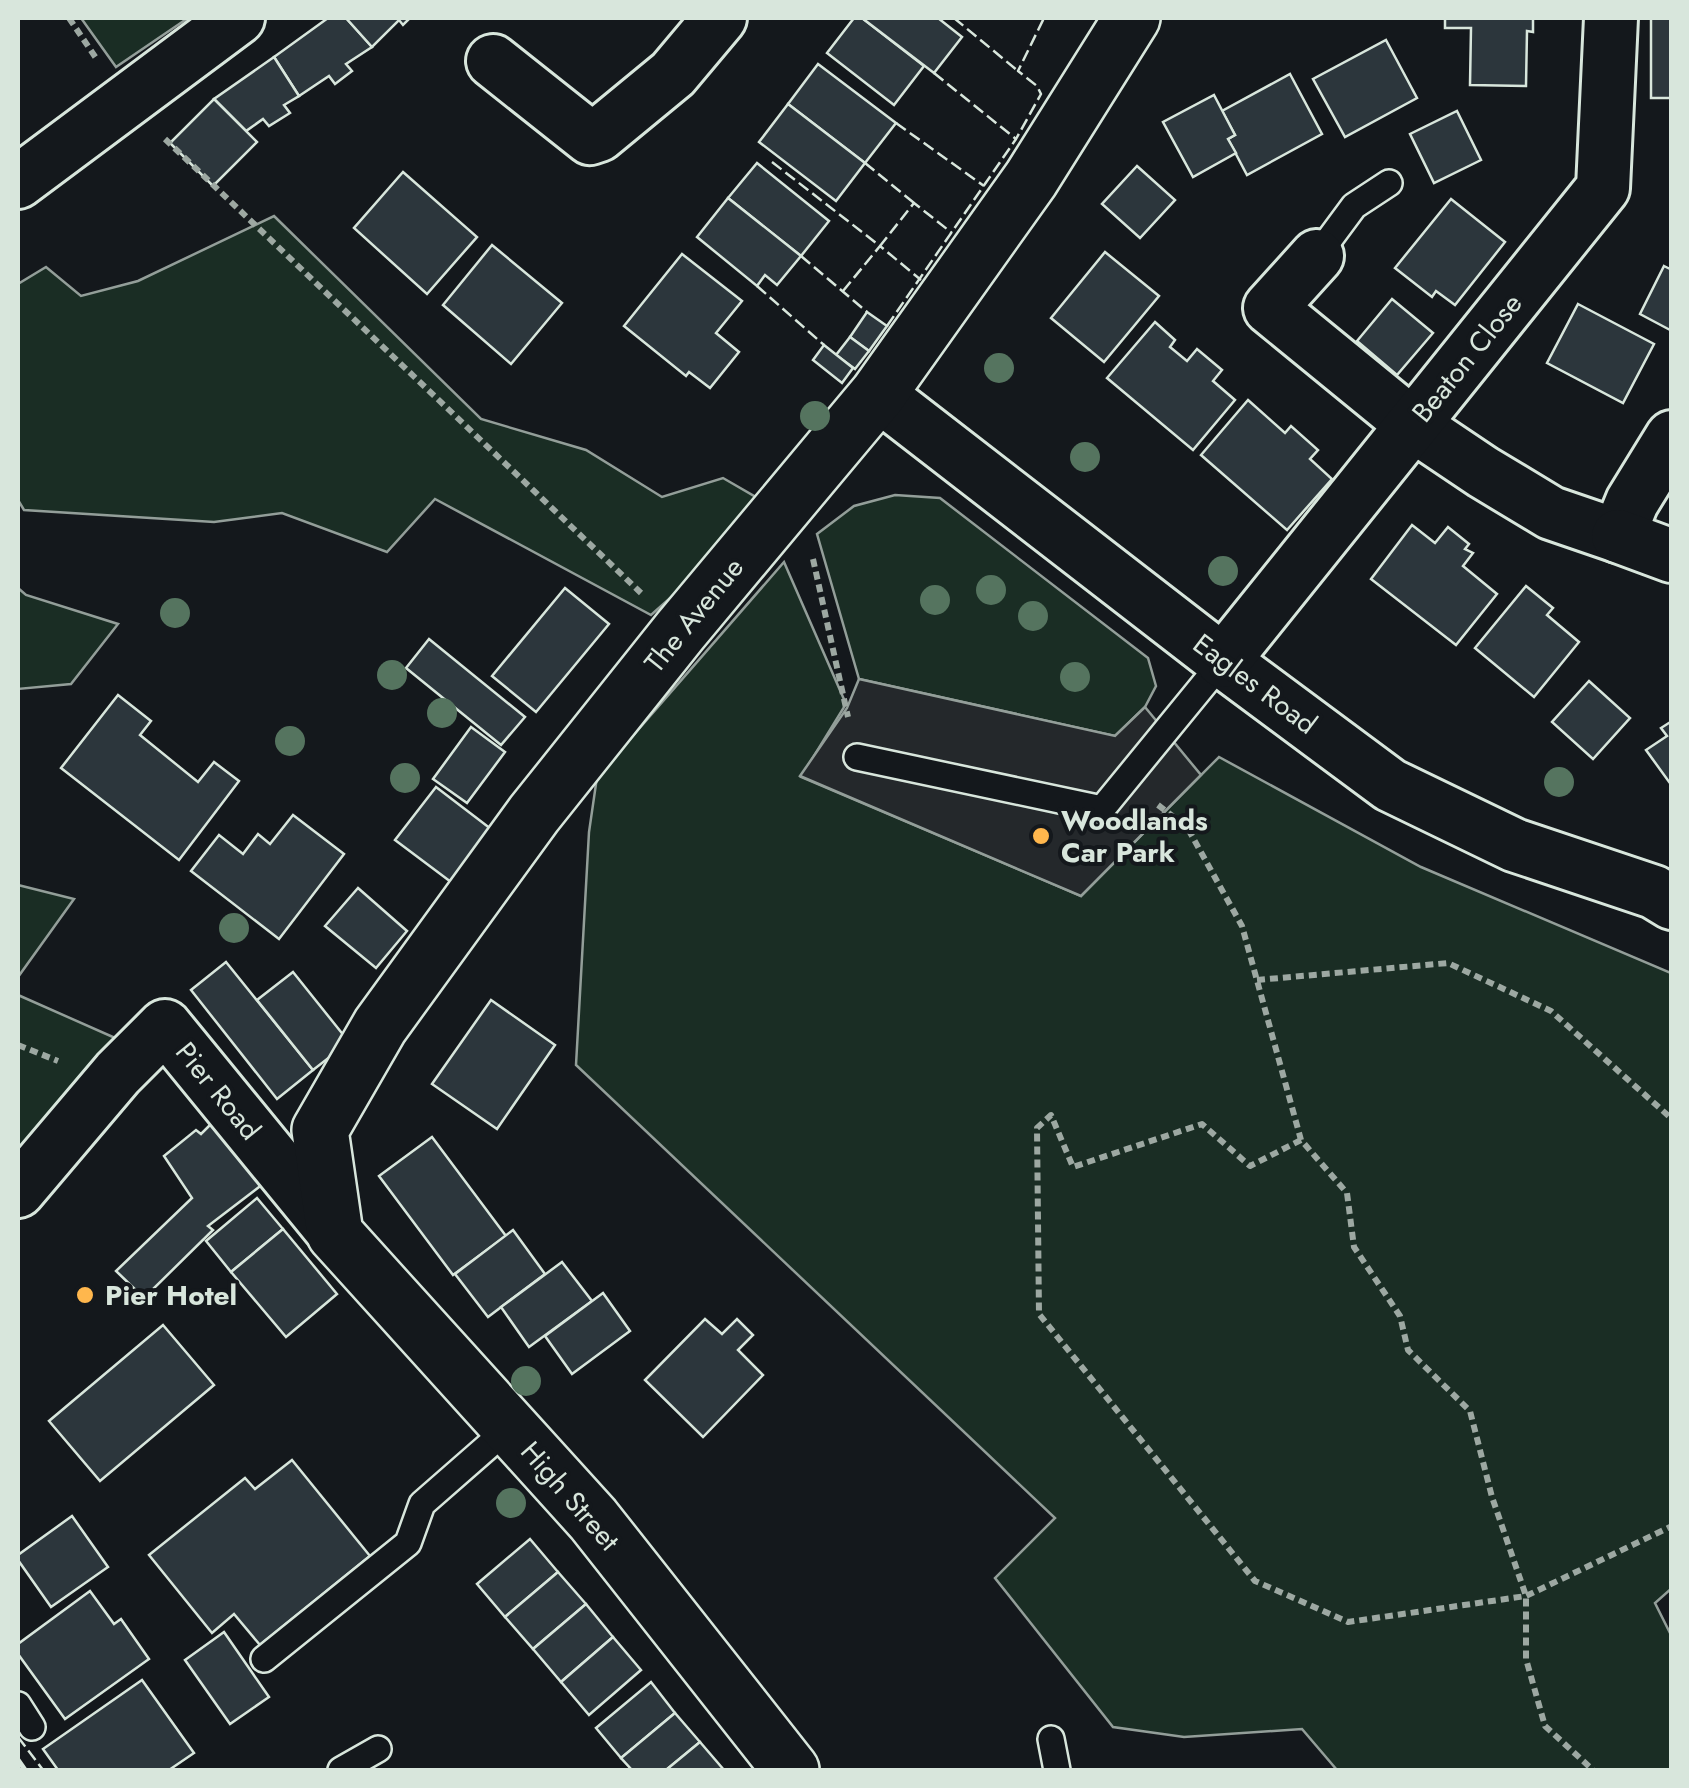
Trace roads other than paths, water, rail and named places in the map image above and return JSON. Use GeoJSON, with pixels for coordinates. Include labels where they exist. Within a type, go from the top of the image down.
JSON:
{"type":"FeatureCollection","features":[{"type":"Feature","properties":{"kind":"main road","name":"The Avenue"},"geometry":{"type":"LineString","coordinates":[[335,1234],[320,1130],[380,1026],[534,814],[680,631],[878,394],[1031,179],[1132,18]]}},
{"type":"Feature","properties":{"kind":"main road","name":"High Street"},"geometry":{"type":"LineString","coordinates":[[335,1234],[592,1519],[791,1770]]}},
{"type":"Feature","properties":{"kind":"street"},"geometry":{"type":"LineString","coordinates":[[18,182],[238,18]]}},
{"type":"Feature","properties":{"kind":"street"},"geometry":{"type":"LineString","coordinates":[[494,62],[590,138],[599,135],[673,74],[720,18]]}},
{"type":"Feature","properties":{"kind":"street","name":"Beaton Close"},"geometry":{"type":"LineString","coordinates":[[1223,661],[1603,188],[1611,18]]}},
{"type":"Feature","properties":{"kind":"street"},"geometry":{"type":"LineString","coordinates":[[1317,256],[1270,308],[1413,426],[1551,514],[1672,556]]}},
{"type":"Feature","properties":{"kind":"street","name":"Eagles Road"},"geometry":{"type":"LineString","coordinates":[[878,394],[1390,785],[1514,846],[1654,892],[1672,903]]}},
{"type":"Feature","properties":{"kind":"street"},"geometry":{"type":"LineString","coordinates":[[1618,536],[1632,502],[1672,437]]}},
{"type":"Feature","properties":{"kind":"street","name":"Pier Road"},"geometry":{"type":"LineString","coordinates":[[18,1190],[165,1026],[335,1234]]}},
{"type":"Feature","properties":{"kind":"lane"},"geometry":{"type":"LineString","coordinates":[[1317,256],[1354,206],[1389,183]]}},
{"type":"Feature","properties":{"kind":"lane"},"geometry":{"type":"LineString","coordinates":[[858,758],[1102,808],[1223,661]]}},
{"type":"Feature","properties":{"kind":"lane"},"geometry":{"type":"LineString","coordinates":[[264,1658],[408,1543],[422,1504],[510,1427]]}},
{"type":"Feature","properties":{"kind":"lane"},"geometry":{"type":"LineString","coordinates":[[18,1705],[32,1727]]}},
{"type":"Feature","properties":{"kind":"lane"},"geometry":{"type":"LineString","coordinates":[[1051,1739],[1057,1770]]}},
{"type":"Feature","properties":{"kind":"lane"},"geometry":{"type":"LineString","coordinates":[[342,1770],[378,1750]]}},
{"type":"Feature","properties":{"kind":"place","name":"Woodlands Car Park"},"geometry":{"type":"Point","coordinates":[1041,836]}},
{"type":"Feature","properties":{"kind":"place","name":"Pier Hotel"},"geometry":{"type":"Point","coordinates":[85,1295]}}]}
